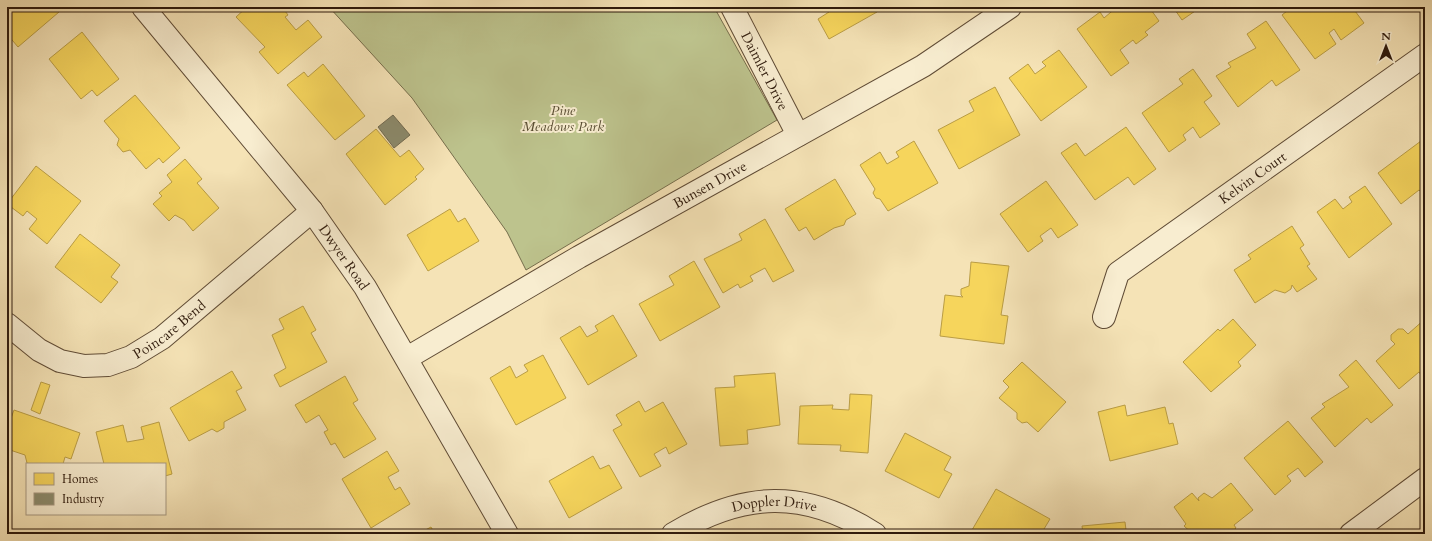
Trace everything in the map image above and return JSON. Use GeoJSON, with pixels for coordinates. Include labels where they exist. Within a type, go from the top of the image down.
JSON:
{"type":"FeatureCollection","features":[{"type":"Feature","properties":{"kind":"street","name":"Dwyer Road"},"geometry":{"type":"LineString","coordinates":[[143,7],[312,211],[365,288],[407,358],[507,534]]}},
{"type":"Feature","properties":{"kind":"street","name":"Daimler Drive"},"geometry":{"type":"LineString","coordinates":[[732,7],[798,136]]}},
{"type":"Feature","properties":{"kind":"street","name":"Bunsen Drive"},"geometry":{"type":"LineString","coordinates":[[407,358],[579,257],[922,66],[1010,7]]}},
{"type":"Feature","properties":{"kind":"street","name":"Kelvin Court"},"geometry":{"type":"LineString","coordinates":[[1104,317],[1118,273],[1425,55]]}},
{"type":"Feature","properties":{"kind":"street","name":"Poincare Bend"},"geometry":{"type":"LineString","coordinates":[[7,324],[39,350],[60,361],[84,366],[108,365],[132,357],[162,338],[312,211]]}},
{"type":"Feature","properties":{"kind":"street"},"geometry":{"type":"LineString","coordinates":[[1351,534],[1425,479]]}},
{"type":"Feature","properties":{"kind":"street","name":"Doppler Drive"},"geometry":{"type":"LineString","coordinates":[[673,534],[694,522],[728,507],[758,501],[789,501],[820,507],[848,518],[875,534]]}},
{"type":"Feature","properties":{"kind":"green space","name":"Pine Meadows Park"},"geometry":{"type":"Polygon","coordinates":[[[329,7],[714,7],[777,120],[526,270],[507,232],[412,98],[329,7]]]}},
{"type":"Feature","properties":{"kind":"building: Homes"},"geometry":{"type":"Polygon","coordinates":[[[7,7],[55,7],[59,12],[18,47],[7,34],[7,7]]]}},
{"type":"Feature","properties":{"kind":"building: Homes"},"geometry":{"type":"Polygon","coordinates":[[[247,7],[282,7],[288,15],[285,17],[296,30],[308,20],[322,37],[278,74],[259,52],[265,47],[236,17],[247,7]]]}},
{"type":"Feature","properties":{"kind":"building: Homes"},"geometry":{"type":"Polygon","coordinates":[[[826,7],[874,7],[877,12],[829,39],[818,19],[829,12],[826,7]]]}},
{"type":"Feature","properties":{"kind":"building: Homes"},"geometry":{"type":"Polygon","coordinates":[[[1117,7],[1149,7],[1159,21],[1145,32],[1148,35],[1136,44],[1133,40],[1120,50],[1129,63],[1111,76],[1077,29],[1100,12],[1104,18],[1117,7]]]}},
{"type":"Feature","properties":{"kind":"building: Homes"},"geometry":{"type":"Polygon","coordinates":[[[1173,7],[1201,7],[1182,20],[1173,7]]]}},
{"type":"Feature","properties":{"kind":"building: Homes"},"geometry":{"type":"Polygon","coordinates":[[[1292,7],[1352,7],[1364,23],[1341,40],[1334,29],[1329,33],[1336,44],[1315,59],[1282,15],[1292,7]]]}},
{"type":"Feature","properties":{"kind":"building: Homes"},"geometry":{"type":"Polygon","coordinates":[[[1266,21],[1300,70],[1276,86],[1272,80],[1238,107],[1216,76],[1231,67],[1228,63],[1256,48],[1247,34],[1266,21]]]}},
{"type":"Feature","properties":{"kind":"building: Homes"},"geometry":{"type":"Polygon","coordinates":[[[82,32],[119,79],[97,96],[92,90],[81,99],[49,59],[82,32]]]}},
{"type":"Feature","properties":{"kind":"building: Homes"},"geometry":{"type":"Polygon","coordinates":[[[1059,50],[1087,87],[1041,121],[1009,78],[1028,64],[1035,74],[1046,66],[1042,62],[1059,50]]]}},
{"type":"Feature","properties":{"kind":"building: Homes"},"geometry":{"type":"Polygon","coordinates":[[[323,64],[365,116],[335,140],[287,85],[304,72],[308,77],[323,64]]]}},
{"type":"Feature","properties":{"kind":"building: Homes"},"geometry":{"type":"Polygon","coordinates":[[[1193,69],[1212,96],[1204,102],[1220,124],[1200,138],[1193,127],[1183,135],[1186,140],[1169,152],[1142,113],[1183,84],[1179,79],[1193,69]]]}},
{"type":"Feature","properties":{"kind":"building: Homes"},"geometry":{"type":"Polygon","coordinates":[[[995,87],[1020,135],[959,169],[938,130],[974,111],[969,101],[995,87]]]}},
{"type":"Feature","properties":{"kind":"building: Homes"},"geometry":{"type":"Polygon","coordinates":[[[135,95],[180,148],[163,163],[159,158],[146,169],[130,150],[123,152],[117,145],[119,139],[104,121],[135,95]]]}},
{"type":"Feature","properties":{"kind":"building: Homes"},"geometry":{"type":"Polygon","coordinates":[[[1126,127],[1156,169],[1134,185],[1128,177],[1095,200],[1061,153],[1076,143],[1085,156],[1126,127]]]}},
{"type":"Feature","properties":{"kind":"building: Homes"},"geometry":{"type":"Polygon","coordinates":[[[376,129],[400,157],[409,150],[424,169],[415,177],[417,179],[385,205],[346,154],[376,129]]]}},
{"type":"Feature","properties":{"kind":"building: Homes"},"geometry":{"type":"Polygon","coordinates":[[[1425,138],[1425,196],[1419,190],[1401,204],[1378,173],[1425,138]]]}},
{"type":"Feature","properties":{"kind":"building: Homes"},"geometry":{"type":"Polygon","coordinates":[[[914,141],[938,183],[888,211],[880,199],[876,198],[873,193],[875,189],[860,165],[880,152],[887,164],[899,157],[896,152],[914,141]]]}},
{"type":"Feature","properties":{"kind":"building: Homes"},"geometry":{"type":"Polygon","coordinates":[[[185,159],[202,179],[197,183],[219,208],[193,231],[184,220],[175,215],[169,221],[153,204],[162,196],[159,193],[172,182],[167,175],[185,159]]]}},
{"type":"Feature","properties":{"kind":"building: Homes"},"geometry":{"type":"Polygon","coordinates":[[[36,166],[81,201],[47,244],[29,229],[37,219],[27,211],[23,216],[7,204],[36,166]]]}},
{"type":"Feature","properties":{"kind":"building: Homes"},"geometry":{"type":"Polygon","coordinates":[[[835,179],[856,214],[846,220],[844,225],[834,228],[814,240],[806,227],[799,231],[785,209],[835,179]]]}},
{"type":"Feature","properties":{"kind":"building: Homes"},"geometry":{"type":"Polygon","coordinates":[[[1046,181],[1078,225],[1058,238],[1051,228],[1040,236],[1043,241],[1028,252],[1000,214],[1046,181]]]}},
{"type":"Feature","properties":{"kind":"building: Homes"},"geometry":{"type":"Polygon","coordinates":[[[1365,186],[1392,224],[1349,258],[1317,212],[1335,199],[1343,209],[1352,202],[1349,197],[1365,186]]]}},
{"type":"Feature","properties":{"kind":"building: Homes"},"geometry":{"type":"Polygon","coordinates":[[[450,209],[458,222],[465,218],[479,241],[428,271],[407,235],[450,209]]]}},
{"type":"Feature","properties":{"kind":"building: Homes"},"geometry":{"type":"Polygon","coordinates":[[[765,219],[794,271],[773,282],[765,268],[750,276],[753,281],[740,288],[738,284],[723,293],[704,259],[742,240],[739,234],[765,219]]]}},
{"type":"Feature","properties":{"kind":"building: Homes"},"geometry":{"type":"Polygon","coordinates":[[[1292,226],[1304,245],[1300,248],[1310,264],[1307,266],[1317,279],[1297,292],[1292,285],[1291,289],[1285,293],[1275,290],[1255,303],[1234,270],[1251,259],[1248,255],[1292,226]]]}},
{"type":"Feature","properties":{"kind":"building: Homes"},"geometry":{"type":"Polygon","coordinates":[[[80,234],[120,265],[111,277],[118,282],[101,303],[55,267],[80,234]]]}},
{"type":"Feature","properties":{"kind":"building: Homes"},"geometry":{"type":"Polygon","coordinates":[[[694,261],[720,307],[660,341],[639,304],[674,285],[669,276],[694,261]]]}},
{"type":"Feature","properties":{"kind":"building: Homes"},"geometry":{"type":"Polygon","coordinates":[[[971,262],[1009,266],[1001,315],[1008,316],[1004,344],[940,336],[945,295],[963,297],[961,295],[961,289],[969,286],[971,262]]]}},
{"type":"Feature","properties":{"kind":"building: Homes"},"geometry":{"type":"Polygon","coordinates":[[[303,306],[316,330],[311,333],[327,362],[280,387],[274,375],[286,368],[272,335],[284,329],[279,319],[303,306]]]}},
{"type":"Feature","properties":{"kind":"building: Homes"},"geometry":{"type":"Polygon","coordinates":[[[613,315],[637,356],[588,385],[560,338],[580,326],[587,337],[598,331],[595,326],[613,315]]]}},
{"type":"Feature","properties":{"kind":"building: Homes"},"geometry":{"type":"Polygon","coordinates":[[[1233,319],[1256,345],[1238,362],[1241,366],[1211,392],[1183,362],[1218,329],[1220,331],[1233,319]]]}},
{"type":"Feature","properties":{"kind":"building: Homes"},"geometry":{"type":"Polygon","coordinates":[[[1425,319],[1425,371],[1421,375],[1419,372],[1399,389],[1376,361],[1395,344],[1391,340],[1391,335],[1398,329],[1403,329],[1408,334],[1425,319]]]}},
{"type":"Feature","properties":{"kind":"building: Homes"},"geometry":{"type":"Polygon","coordinates":[[[543,355],[566,398],[516,425],[490,378],[510,366],[516,378],[528,371],[524,365],[543,355]]]}},
{"type":"Feature","properties":{"kind":"building: Homes"},"geometry":{"type":"Polygon","coordinates":[[[1356,360],[1393,405],[1371,423],[1367,418],[1335,447],[1311,418],[1325,407],[1322,404],[1349,387],[1339,375],[1356,360]]]}},
{"type":"Feature","properties":{"kind":"building: Homes"},"geometry":{"type":"Polygon","coordinates":[[[1022,362],[1066,402],[1038,432],[1027,422],[1022,423],[1017,419],[1017,413],[999,398],[1009,387],[1003,381],[1022,362]]]}},
{"type":"Feature","properties":{"kind":"building: Homes"},"geometry":{"type":"Polygon","coordinates":[[[232,371],[242,388],[236,391],[246,410],[224,422],[224,428],[217,432],[212,429],[189,441],[170,408],[232,371]]]}},
{"type":"Feature","properties":{"kind":"building: Homes"},"geometry":{"type":"Polygon","coordinates":[[[775,373],[780,425],[747,430],[748,444],[720,446],[715,388],[735,387],[734,376],[775,373]]]}},
{"type":"Feature","properties":{"kind":"building: Homes"},"geometry":{"type":"Polygon","coordinates":[[[345,376],[358,400],[353,403],[376,439],[344,458],[335,443],[331,445],[324,432],[328,430],[319,415],[306,423],[295,405],[345,376]]]}},
{"type":"Feature","properties":{"kind":"building: Homes"},"geometry":{"type":"Polygon","coordinates":[[[41,382],[50,385],[40,414],[31,410],[41,382]]]}},
{"type":"Feature","properties":{"kind":"building: Homes"},"geometry":{"type":"Polygon","coordinates":[[[850,394],[872,395],[868,453],[840,451],[841,445],[798,444],[800,406],[833,405],[832,409],[849,410],[850,394]]]}},
{"type":"Feature","properties":{"kind":"building: Homes"},"geometry":{"type":"Polygon","coordinates":[[[639,401],[645,412],[663,402],[687,444],[669,454],[666,447],[654,454],[661,466],[640,477],[613,430],[622,425],[616,415],[639,401]]]}},
{"type":"Feature","properties":{"kind":"building: Homes"},"geometry":{"type":"Polygon","coordinates":[[[1125,405],[1127,416],[1165,407],[1169,424],[1173,423],[1178,444],[1110,461],[1098,412],[1125,405]]]}},
{"type":"Feature","properties":{"kind":"building: Homes"},"geometry":{"type":"Polygon","coordinates":[[[14,410],[80,433],[71,459],[65,457],[63,463],[27,463],[25,455],[7,449],[7,429],[14,410]]]}},
{"type":"Feature","properties":{"kind":"building: Homes"},"geometry":{"type":"Polygon","coordinates":[[[1288,421],[1323,462],[1305,477],[1298,468],[1287,476],[1291,481],[1275,495],[1244,458],[1288,421]]]}},
{"type":"Feature","properties":{"kind":"building: Homes"},"geometry":{"type":"Polygon","coordinates":[[[159,422],[172,474],[166,476],[166,463],[104,463],[96,432],[123,425],[127,442],[144,439],[141,427],[159,422]]]}},
{"type":"Feature","properties":{"kind":"building: Homes"},"geometry":{"type":"Polygon","coordinates":[[[905,433],[951,457],[944,470],[952,474],[939,498],[885,471],[905,433]]]}},
{"type":"Feature","properties":{"kind":"building: Homes"},"geometry":{"type":"Polygon","coordinates":[[[387,451],[399,471],[388,477],[395,490],[400,487],[410,504],[371,528],[342,479],[387,451]]]}},
{"type":"Feature","properties":{"kind":"building: Homes"},"geometry":{"type":"Polygon","coordinates":[[[593,456],[600,469],[609,465],[622,488],[569,518],[549,481],[593,456]]]}},
{"type":"Feature","properties":{"kind":"building: Homes"},"geometry":{"type":"Polygon","coordinates":[[[1231,483],[1253,510],[1234,525],[1236,528],[1229,534],[1193,534],[1184,526],[1186,524],[1174,507],[1192,493],[1199,501],[1198,498],[1204,493],[1212,498],[1231,483]]]}},
{"type":"Feature","properties":{"kind":"building: Homes"},"geometry":{"type":"Polygon","coordinates":[[[996,489],[1050,519],[1041,534],[980,534],[972,530],[996,489]]]}},
{"type":"Feature","properties":{"kind":"building: Homes"},"geometry":{"type":"Polygon","coordinates":[[[1125,522],[1126,530],[1133,530],[1135,534],[1083,534],[1082,526],[1125,522]]]}},
{"type":"Feature","properties":{"kind":"building: Homes"},"geometry":{"type":"Polygon","coordinates":[[[431,527],[435,534],[418,534],[431,527]]]}},
{"type":"Feature","properties":{"kind":"building: Industry"},"geometry":{"type":"Polygon","coordinates":[[[393,115],[410,135],[394,148],[378,127],[393,115]]]}}]}
